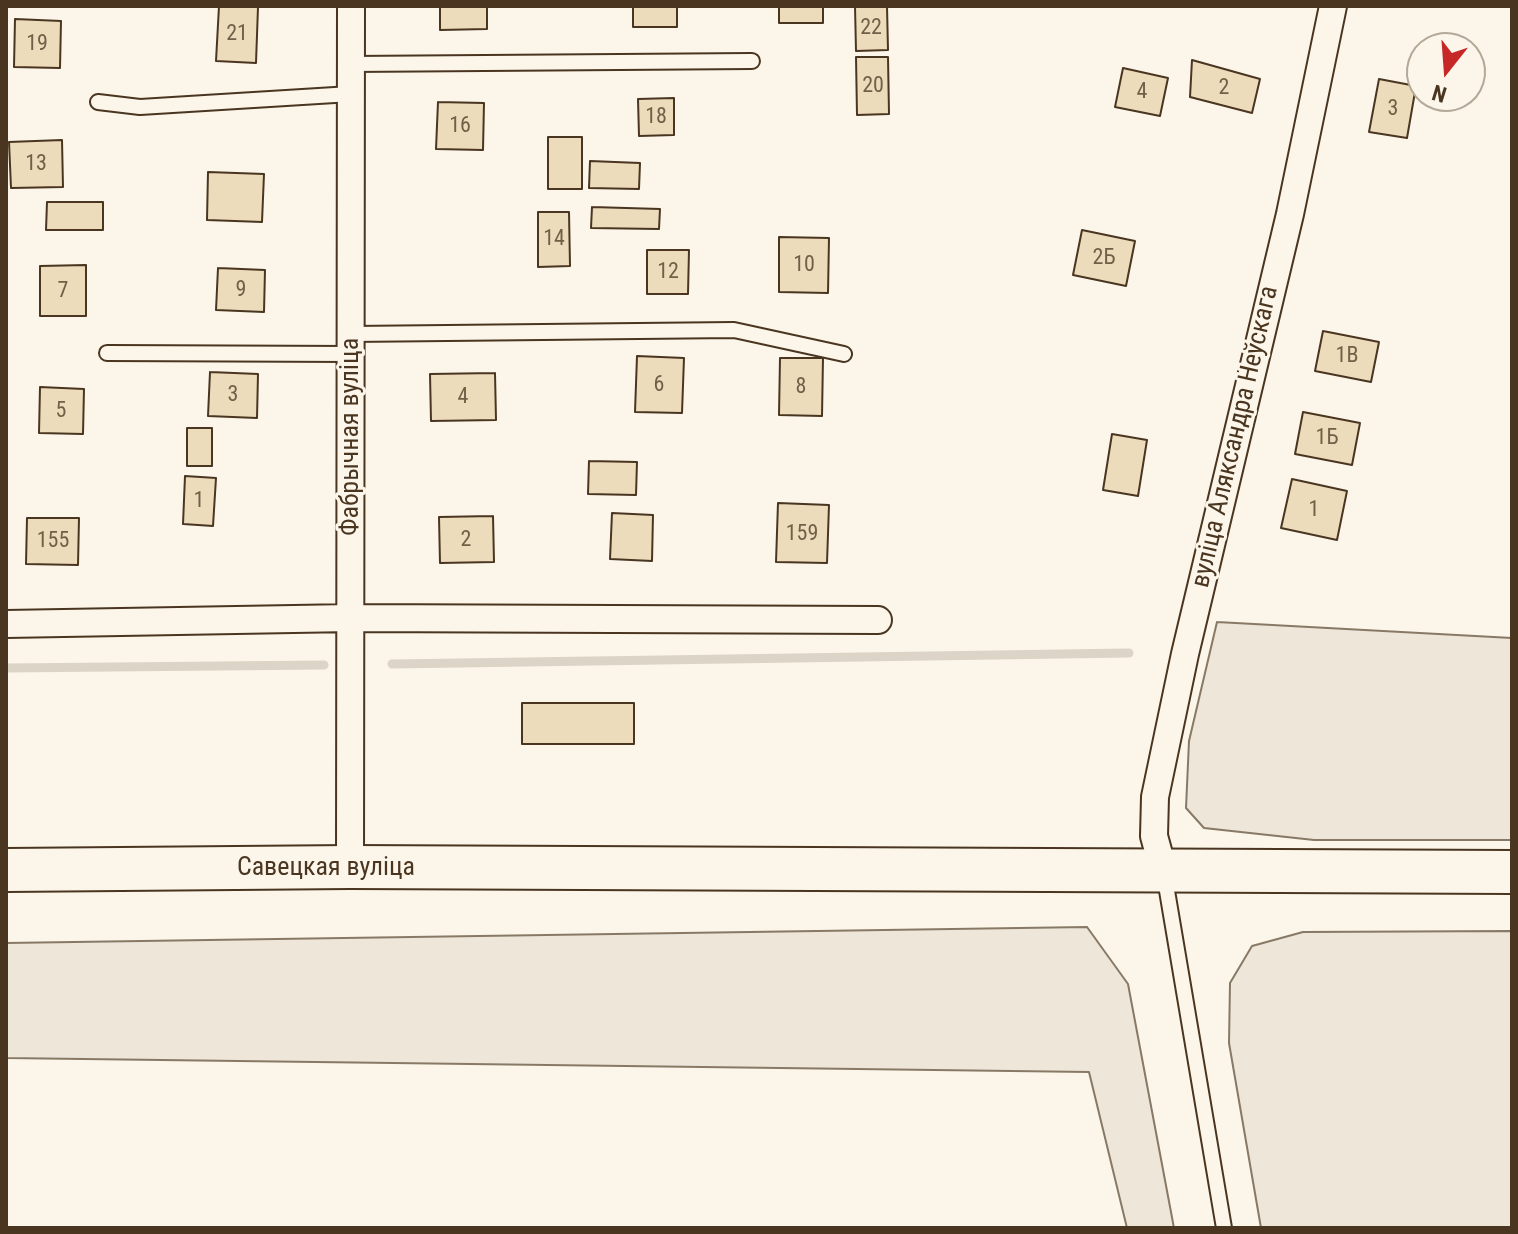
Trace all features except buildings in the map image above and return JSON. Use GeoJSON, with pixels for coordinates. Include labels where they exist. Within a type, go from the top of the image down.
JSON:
{"type":"FeatureCollection","features":[{"type":"Feature","properties":{"kind":"main road","name":"Савецкая вуліца"},"geometry":{"type":"LineString","coordinates":[[6,870],[350,867],[1512,872]]}},
{"type":"Feature","properties":{"kind":"street","name":"Фабрычная вуліца"},"geometry":{"type":"LineString","coordinates":[[350,867],[351,6]]}},
{"type":"Feature","properties":{"kind":"street","name":"вуліца Аляксандра Неўскага"},"geometry":{"type":"LineString","coordinates":[[1163,869],[1154,836],[1155,797],[1185,654],[1290,214],[1333,6]]}},
{"type":"Feature","properties":{"kind":"street"},"geometry":{"type":"LineString","coordinates":[[6,624],[351,618],[878,620]]}},
{"type":"Feature","properties":{"kind":"lane"},"geometry":{"type":"LineString","coordinates":[[351,64],[752,61]]}},
{"type":"Feature","properties":{"kind":"lane"},"geometry":{"type":"LineString","coordinates":[[98,102],[140,107],[351,94]]}},
{"type":"Feature","properties":{"kind":"lane"},"geometry":{"type":"LineString","coordinates":[[107,353],[734,330],[844,354]]}},
{"type":"Feature","properties":{"kind":"lane"},"geometry":{"type":"LineString","coordinates":[[1163,869],[1224,1228]]}},
{"type":"Feature","properties":{"kind":"shaded area"},"geometry":{"type":"Polygon","coordinates":[[[1217,622],[1512,638],[1512,840],[1314,840],[1204,828],[1186,808],[1189,741],[1217,622]]]}},
{"type":"Feature","properties":{"kind":"shaded area"},"geometry":{"type":"Polygon","coordinates":[[[1087,927],[1128,984],[1174,1228],[1127,1228],[1089,1072],[6,1058],[6,943],[1087,927]]]}},
{"type":"Feature","properties":{"kind":"shaded area"},"geometry":{"type":"Polygon","coordinates":[[[1512,931],[1512,1228],[1261,1228],[1229,1043],[1230,983],[1252,946],[1303,932],[1512,931]]]}},
{"type":"Feature","properties":{"kind":"waterway"},"geometry":{"type":"LineString","coordinates":[[392,664],[1129,653]]}},
{"type":"Feature","properties":{"kind":"waterway"},"geometry":{"type":"LineString","coordinates":[[6,668],[324,665]]}}]}
